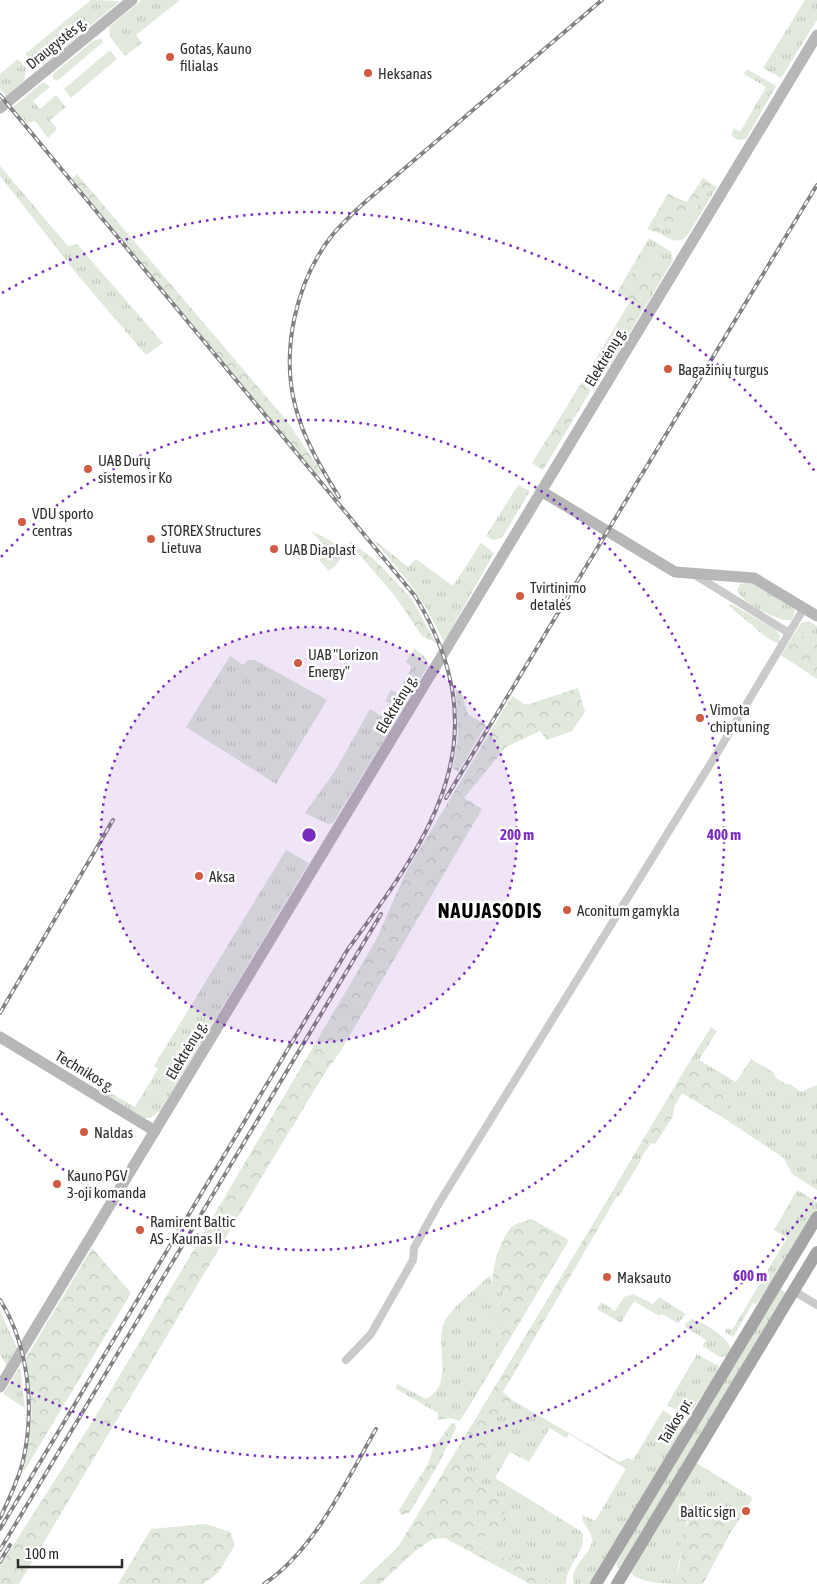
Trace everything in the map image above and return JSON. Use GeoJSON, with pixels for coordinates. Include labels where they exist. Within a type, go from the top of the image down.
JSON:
{"type":"FeatureCollection","features":[{"type":"Feature","properties":{"kind":"main road","name":"Taikos pr."},"geometry":{"type":"LineString","coordinates":[[596,1584],[817,1217]]}},
{"type":"Feature","properties":{"kind":"main road"},"geometry":{"type":"LineString","coordinates":[[609,1561],[619,1580],[817,1252]]}},
{"type":"Feature","properties":{"kind":"main road"},"geometry":{"type":"LineString","coordinates":[[783,1274],[788,1286],[794,1291]]}},
{"type":"Feature","properties":{"kind":"street","name":"Draugystės g."},"geometry":{"type":"LineString","coordinates":[[0,108],[132,0]]}},
{"type":"Feature","properties":{"kind":"street","name":"Elektrėnų g."},"geometry":{"type":"LineString","coordinates":[[0,1388],[817,35]]}},
{"type":"Feature","properties":{"kind":"street"},"geometry":{"type":"LineString","coordinates":[[541,491],[671,570],[695,575],[754,578],[817,616]]}},
{"type":"Feature","properties":{"kind":"street"},"geometry":{"type":"LineString","coordinates":[[695,575],[789,633]]}},
{"type":"Feature","properties":{"kind":"street"},"geometry":{"type":"LineString","coordinates":[[346,1360],[371,1334],[413,1260],[414,1248],[439,1203],[804,608]]}},
{"type":"Feature","properties":{"kind":"street","name":"Technikos g."},"geometry":{"type":"LineString","coordinates":[[0,1037],[155,1131]]}},
{"type":"Feature","properties":{"kind":"street"},"geometry":{"type":"LineString","coordinates":[[794,1291],[817,1305]]}},
{"type":"Feature","properties":{"kind":"green space"},"geometry":{"type":"Polygon","coordinates":[[[91,0],[120,1],[43,65],[32,62],[25,54],[91,0]]]}},
{"type":"Feature","properties":{"kind":"green space"},"geometry":{"type":"Polygon","coordinates":[[[142,0],[180,0],[136,35],[142,43],[125,56],[110,37],[109,27],[142,0]]]}},
{"type":"Feature","properties":{"kind":"green space"},"geometry":{"type":"Polygon","coordinates":[[[805,0],[817,0],[817,20],[781,78],[763,68],[805,0]]]}},
{"type":"Feature","properties":{"kind":"green space"},"geometry":{"type":"Polygon","coordinates":[[[102,39],[103,42],[57,81],[53,79],[53,74],[94,40],[102,39]]]}},
{"type":"Feature","properties":{"kind":"green space"},"geometry":{"type":"Polygon","coordinates":[[[110,50],[117,59],[71,98],[64,89],[110,50]]]}},
{"type":"Feature","properties":{"kind":"green space"},"geometry":{"type":"Polygon","coordinates":[[[18,59],[26,68],[24,81],[6,96],[0,89],[0,74],[18,59]]]}},
{"type":"Feature","properties":{"kind":"green space"},"geometry":{"type":"Polygon","coordinates":[[[747,69],[776,86],[746,139],[738,140],[731,135],[734,128],[740,132],[766,87],[744,74],[747,69]]]}},
{"type":"Feature","properties":{"kind":"green space"},"geometry":{"type":"Polygon","coordinates":[[[43,82],[50,87],[33,101],[40,109],[56,95],[66,107],[50,120],[57,129],[48,138],[35,121],[27,123],[13,107],[43,82]]]}},
{"type":"Feature","properties":{"kind":"green space"},"geometry":{"type":"Polygon","coordinates":[[[0,166],[68,246],[77,244],[163,343],[146,355],[81,279],[0,176],[0,166]]]}},
{"type":"Feature","properties":{"kind":"green space"},"geometry":{"type":"Polygon","coordinates":[[[77,174],[287,421],[322,473],[317,476],[72,178],[77,174]]]}},
{"type":"Feature","properties":{"kind":"green space"},"geometry":{"type":"Polygon","coordinates":[[[703,178],[712,184],[684,228],[663,226],[659,233],[647,229],[668,194],[687,202],[703,178]]]}},
{"type":"Feature","properties":{"kind":"green space"},"geometry":{"type":"Polygon","coordinates":[[[712,184],[717,187],[687,236],[677,241],[659,233],[663,226],[684,228],[712,184]]]}},
{"type":"Feature","properties":{"kind":"green space"},"geometry":{"type":"Polygon","coordinates":[[[649,238],[671,252],[673,260],[608,369],[599,371],[590,368],[612,332],[624,337],[656,261],[626,277],[649,238]]]}},
{"type":"Feature","properties":{"kind":"green space"},"geometry":{"type":"Polygon","coordinates":[[[656,261],[663,272],[624,337],[612,332],[630,301],[617,293],[626,277],[656,261]]]}},
{"type":"Feature","properties":{"kind":"green space"},"geometry":{"type":"Polygon","coordinates":[[[582,382],[591,390],[543,470],[532,463],[582,382]]]}},
{"type":"Feature","properties":{"kind":"green space"},"geometry":{"type":"Polygon","coordinates":[[[518,485],[530,491],[502,538],[493,540],[486,536],[518,485]]]}},
{"type":"Feature","properties":{"kind":"green space"},"geometry":{"type":"Polygon","coordinates":[[[311,531],[331,541],[339,549],[340,559],[329,571],[319,560],[328,550],[311,531]]]}},
{"type":"Feature","properties":{"kind":"green space"},"geometry":{"type":"Polygon","coordinates":[[[372,538],[408,567],[416,559],[453,586],[481,543],[494,553],[444,642],[428,611],[411,585],[372,538]]]}},
{"type":"Feature","properties":{"kind":"green space"},"geometry":{"type":"Polygon","coordinates":[[[350,541],[377,562],[411,598],[436,643],[422,636],[395,596],[349,543],[350,541]]]}},
{"type":"Feature","properties":{"kind":"green space"},"geometry":{"type":"Polygon","coordinates":[[[750,582],[793,607],[795,611],[792,620],[779,619],[761,611],[739,595],[737,590],[740,584],[750,582]]]}},
{"type":"Feature","properties":{"kind":"green space"},"geometry":{"type":"Polygon","coordinates":[[[731,604],[775,629],[780,635],[779,644],[767,638],[729,606],[731,604]]]}},
{"type":"Feature","properties":{"kind":"green space"},"geometry":{"type":"Polygon","coordinates":[[[809,621],[817,626],[817,641],[812,637],[794,634],[801,623],[809,621]]]}},
{"type":"Feature","properties":{"kind":"green space"},"geometry":{"type":"Polygon","coordinates":[[[794,634],[812,637],[817,641],[817,679],[781,655],[794,634]]]}},
{"type":"Feature","properties":{"kind":"green space"},"geometry":{"type":"Polygon","coordinates":[[[414,648],[425,657],[429,664],[398,717],[387,711],[391,704],[385,701],[391,690],[397,693],[412,667],[406,662],[414,648]]]}},
{"type":"Feature","properties":{"kind":"green space"},"geometry":{"type":"Polygon","coordinates":[[[230,656],[243,665],[248,660],[255,660],[327,700],[276,784],[186,727],[230,656]]]}},
{"type":"Feature","properties":{"kind":"green space"},"geometry":{"type":"Polygon","coordinates":[[[578,688],[585,712],[572,731],[547,740],[540,731],[506,747],[464,798],[482,809],[340,1052],[326,1071],[269,1165],[19,1584],[0,1584],[0,1566],[94,1419],[376,940],[406,872],[512,696],[526,705],[578,688]]]}},
{"type":"Feature","properties":{"kind":"green space"},"geometry":{"type":"Polygon","coordinates":[[[460,689],[468,714],[486,725],[458,772],[453,768],[458,737],[456,691],[460,689]]]}},
{"type":"Feature","properties":{"kind":"green space"},"geometry":{"type":"Polygon","coordinates":[[[370,709],[394,724],[333,823],[328,824],[305,813],[335,771],[370,709]]]}},
{"type":"Feature","properties":{"kind":"green space"},"geometry":{"type":"Polygon","coordinates":[[[286,850],[309,863],[160,1111],[150,1118],[145,1118],[99,1092],[97,1085],[135,1107],[158,1069],[154,1066],[286,850]]]}},
{"type":"Feature","properties":{"kind":"green space"},"geometry":{"type":"Polygon","coordinates":[[[711,1027],[717,1031],[699,1060],[736,1082],[751,1059],[773,1072],[776,1078],[786,1084],[790,1084],[801,1092],[817,1085],[817,1190],[792,1174],[784,1158],[722,1117],[736,1096],[687,1066],[711,1027]]]}},
{"type":"Feature","properties":{"kind":"green space"},"geometry":{"type":"Polygon","coordinates":[[[687,1066],[736,1096],[722,1117],[682,1093],[675,1105],[672,1118],[655,1144],[651,1143],[642,1156],[635,1153],[687,1066]]]}},
{"type":"Feature","properties":{"kind":"green space"},"geometry":{"type":"Polygon","coordinates":[[[635,1153],[642,1156],[640,1162],[619,1196],[608,1199],[635,1153]]]}},
{"type":"Feature","properties":{"kind":"green space"},"geometry":{"type":"Polygon","coordinates":[[[797,1190],[817,1202],[817,1210],[768,1290],[756,1304],[753,1303],[733,1337],[725,1332],[727,1328],[732,1330],[787,1238],[774,1230],[797,1190]]]}},
{"type":"Feature","properties":{"kind":"green space"},"geometry":{"type":"Polygon","coordinates":[[[617,1196],[503,1392],[512,1400],[491,1422],[489,1447],[479,1456],[461,1463],[462,1470],[502,1501],[505,1511],[501,1529],[491,1536],[467,1538],[507,1559],[514,1557],[528,1570],[553,1584],[530,1584],[445,1538],[433,1539],[414,1552],[380,1584],[359,1584],[398,1547],[608,1199],[617,1196]]]}},
{"type":"Feature","properties":{"kind":"green space"},"geometry":{"type":"Polygon","coordinates":[[[531,1219],[569,1240],[487,1377],[480,1371],[506,1325],[492,1318],[505,1292],[493,1285],[495,1263],[501,1245],[509,1230],[515,1225],[531,1219]]]}},
{"type":"Feature","properties":{"kind":"green space"},"geometry":{"type":"Polygon","coordinates":[[[92,1248],[131,1293],[23,1473],[32,1413],[26,1358],[92,1248]]]}},
{"type":"Feature","properties":{"kind":"green space"},"geometry":{"type":"Polygon","coordinates":[[[490,1275],[493,1285],[505,1292],[498,1305],[506,1325],[480,1371],[487,1377],[460,1421],[450,1418],[438,1420],[438,1413],[396,1389],[397,1384],[426,1399],[434,1393],[442,1376],[441,1335],[443,1325],[451,1312],[490,1275]]]}},
{"type":"Feature","properties":{"kind":"green space"},"geometry":{"type":"Polygon","coordinates":[[[779,1288],[787,1294],[620,1568],[618,1568],[616,1564],[655,1493],[779,1288]]]}},
{"type":"Feature","properties":{"kind":"green space"},"geometry":{"type":"Polygon","coordinates":[[[633,1294],[653,1304],[659,1297],[686,1314],[678,1323],[662,1314],[659,1316],[634,1301],[621,1323],[597,1309],[601,1302],[615,1311],[624,1297],[633,1294]]]}},
{"type":"Feature","properties":{"kind":"green space"},"geometry":{"type":"Polygon","coordinates":[[[0,1311],[17,1348],[7,1366],[0,1355],[0,1311]]]}},
{"type":"Feature","properties":{"kind":"green space"},"geometry":{"type":"Polygon","coordinates":[[[692,1319],[709,1327],[726,1341],[731,1350],[726,1356],[720,1357],[702,1346],[706,1340],[685,1327],[686,1323],[692,1319]]]}},
{"type":"Feature","properties":{"kind":"green space"},"geometry":{"type":"Polygon","coordinates":[[[697,1354],[717,1364],[720,1369],[688,1416],[667,1405],[697,1354]]]}},
{"type":"Feature","properties":{"kind":"green space"},"geometry":{"type":"Polygon","coordinates":[[[20,1367],[25,1408],[3,1394],[20,1367]]]}},
{"type":"Feature","properties":{"kind":"green space"},"geometry":{"type":"Polygon","coordinates":[[[512,1400],[619,1462],[628,1458],[633,1460],[663,1410],[684,1425],[684,1429],[590,1584],[574,1584],[573,1578],[576,1568],[592,1542],[591,1535],[582,1517],[583,1515],[595,1521],[626,1469],[569,1434],[566,1438],[550,1428],[529,1462],[510,1452],[495,1478],[582,1532],[582,1545],[569,1570],[566,1584],[553,1584],[528,1570],[521,1563],[507,1559],[466,1537],[491,1536],[501,1529],[502,1501],[462,1470],[460,1462],[479,1456],[489,1447],[491,1422],[512,1400]]]}},
{"type":"Feature","properties":{"kind":"green space"},"geometry":{"type":"Polygon","coordinates":[[[455,1423],[456,1428],[439,1463],[410,1512],[401,1515],[399,1510],[429,1462],[434,1445],[451,1424],[455,1423]]]}},
{"type":"Feature","properties":{"kind":"green space"},"geometry":{"type":"Polygon","coordinates":[[[695,1462],[753,1498],[728,1537],[728,1522],[687,1521],[677,1572],[685,1584],[654,1583],[634,1576],[630,1572],[695,1462]]]}},
{"type":"Feature","properties":{"kind":"green space"},"geometry":{"type":"Polygon","coordinates":[[[700,1508],[709,1508],[728,1522],[728,1537],[703,1584],[685,1584],[682,1579],[677,1578],[681,1555],[680,1539],[693,1512],[700,1508]]]}},
{"type":"Feature","properties":{"kind":"green space"},"geometry":{"type":"Polygon","coordinates":[[[206,1524],[230,1532],[235,1545],[218,1573],[203,1584],[118,1584],[151,1529],[206,1524]]]}},
{"type":"Feature","properties":{"kind":"railway"},"geometry":{"type":"LineString","coordinates":[[339,497],[319,464],[308,441],[298,417],[291,384],[290,362],[294,318],[308,275],[318,256],[330,238],[364,203],[602,0]]}},
{"type":"Feature","properties":{"kind":"railway"},"geometry":{"type":"LineString","coordinates":[[0,95],[415,596],[440,647],[453,694],[454,739],[446,782],[430,824],[407,865],[348,949],[0,1529]]}},
{"type":"Feature","properties":{"kind":"railway"},"geometry":{"type":"LineString","coordinates":[[446,798],[817,185]]}},
{"type":"Feature","properties":{"kind":"railway"},"geometry":{"type":"LineString","coordinates":[[0,1013],[113,820]]}},
{"type":"Feature","properties":{"kind":"railway"},"geometry":{"type":"LineString","coordinates":[[0,1550],[381,914]]}},
{"type":"Feature","properties":{"kind":"railway"},"geometry":{"type":"LineString","coordinates":[[0,1300],[18,1337],[27,1378],[29,1399],[27,1441],[23,1461],[16,1483],[0,1518]]}},
{"type":"Feature","properties":{"kind":"railway"},"geometry":{"type":"LineString","coordinates":[[264,1584],[282,1570],[314,1534],[341,1492],[376,1429]]}},
{"type":"Feature","properties":{"kind":"railway"},"geometry":{"type":"LineString","coordinates":[[0,1562],[10,1545]]}},
{"type":"Feature","properties":{"kind":"place","name":"Gotas, Kauno filialas"},"geometry":{"type":"Point","coordinates":[170,57]}},
{"type":"Feature","properties":{"kind":"place","name":"Heksanas"},"geometry":{"type":"Point","coordinates":[368,73]}},
{"type":"Feature","properties":{"kind":"place","name":"Bagažinių turgus"},"geometry":{"type":"Point","coordinates":[668,369]}},
{"type":"Feature","properties":{"kind":"place","name":"UAB Durų sistemos ir Ko"},"geometry":{"type":"Point","coordinates":[88,469]}},
{"type":"Feature","properties":{"kind":"place","name":"VDU sporto centras"},"geometry":{"type":"Point","coordinates":[22,522]}},
{"type":"Feature","properties":{"kind":"place","name":"STOREX Structures Lietuva"},"geometry":{"type":"Point","coordinates":[151,539]}},
{"type":"Feature","properties":{"kind":"place","name":"UAB Diaplast"},"geometry":{"type":"Point","coordinates":[274,549]}},
{"type":"Feature","properties":{"kind":"place","name":"Tvirtinimo detalės"},"geometry":{"type":"Point","coordinates":[520,596]}},
{"type":"Feature","properties":{"kind":"place","name":"UAB \"Lorizon Energy\""},"geometry":{"type":"Point","coordinates":[298,663]}},
{"type":"Feature","properties":{"kind":"place","name":"Vimota chiptuning"},"geometry":{"type":"Point","coordinates":[700,718]}},
{"type":"Feature","properties":{"kind":"place","name":"Aksa"},"geometry":{"type":"Point","coordinates":[199,876]}},
{"type":"Feature","properties":{"kind":"place","name":"Aconitum gamykla"},"geometry":{"type":"Point","coordinates":[567,910]}},
{"type":"Feature","properties":{"kind":"place","name":"Naldas"},"geometry":{"type":"Point","coordinates":[84,1132]}},
{"type":"Feature","properties":{"kind":"place","name":"Kauno PGV 3-oji komanda"},"geometry":{"type":"Point","coordinates":[57,1184]}},
{"type":"Feature","properties":{"kind":"place","name":"Ramirent Baltic AS - Kaunas II"},"geometry":{"type":"Point","coordinates":[140,1230]}},
{"type":"Feature","properties":{"kind":"place","name":"Maksauto"},"geometry":{"type":"Point","coordinates":[607,1277]}},
{"type":"Feature","properties":{"kind":"place","name":"Baltic sign"},"geometry":{"type":"Point","coordinates":[746,1511]}},
{"type":"Feature","properties":{"kind":"district","name":"NAUJASODIS"},"geometry":{"type":"Point","coordinates":[490,910]}}]}
